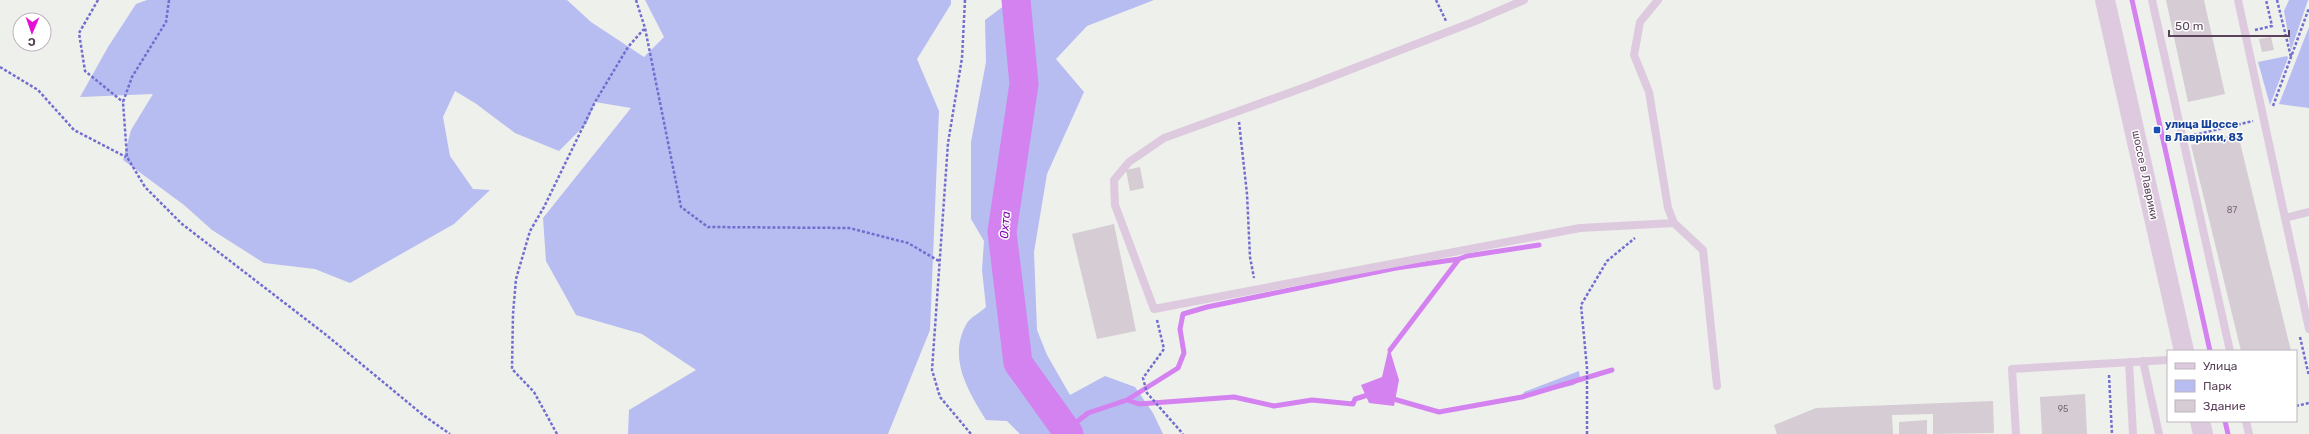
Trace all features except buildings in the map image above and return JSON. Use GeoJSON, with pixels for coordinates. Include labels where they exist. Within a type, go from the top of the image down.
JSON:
{"type":"FeatureCollection","features":[{"type":"Feature","properties":{"kind":"street","name":"шоссе в Лаврики"},"geometry":{"type":"LineString","coordinates":[[2105,0],[2184,350]]}},
{"type":"Feature","properties":{"kind":"street"},"geometry":{"type":"LineString","coordinates":[[2200,422],[2203,434]]}},
{"type":"Feature","properties":{"kind":"lane"},"geometry":{"type":"LineString","coordinates":[[1524,0],[1450,31],[1238,112],[1164,138],[1129,162],[1114,180],[1115,205],[1154,309],[1580,228],[1674,224]]}},
{"type":"Feature","properties":{"kind":"lane"},"geometry":{"type":"LineString","coordinates":[[1658,0],[1640,22],[1634,55],[1648,92],[1668,208],[1674,224],[1703,250],[1717,386]]}},
{"type":"Feature","properties":{"kind":"lane"},"geometry":{"type":"LineString","coordinates":[[2152,0],[2230,350]]}},
{"type":"Feature","properties":{"kind":"lane"},"geometry":{"type":"LineString","coordinates":[[2238,0],[2265,118],[2309,329]]}},
{"type":"Feature","properties":{"kind":"lane"},"geometry":{"type":"LineString","coordinates":[[2285,218],[2309,212]]}},
{"type":"Feature","properties":{"kind":"lane"},"geometry":{"type":"LineString","coordinates":[[2016,434],[2012,369],[2167,360]]}},
{"type":"Feature","properties":{"kind":"lane"},"geometry":{"type":"LineString","coordinates":[[2129,362],[2133,434]]}},
{"type":"Feature","properties":{"kind":"lane"},"geometry":{"type":"LineString","coordinates":[[2143,362],[2159,434]]}},
{"type":"Feature","properties":{"kind":"lane"},"geometry":{"type":"LineString","coordinates":[[2246,422],[2249,434]]}},
{"type":"Feature","properties":{"kind":"path"},"geometry":{"type":"LineString","coordinates":[[98,0],[79,33],[85,71],[123,102]]}},
{"type":"Feature","properties":{"kind":"path"},"geometry":{"type":"LineString","coordinates":[[169,0],[166,22],[132,77],[123,102],[127,157],[145,187],[182,224],[325,334],[423,416],[450,434]]}},
{"type":"Feature","properties":{"kind":"path"},"geometry":{"type":"LineString","coordinates":[[636,0],[645,28],[681,207],[708,227],[849,228],[908,243],[939,261]]}},
{"type":"Feature","properties":{"kind":"path"},"geometry":{"type":"LineString","coordinates":[[965,0],[962,58],[948,143],[932,370],[940,397],[971,434]]}},
{"type":"Feature","properties":{"kind":"path"},"geometry":{"type":"LineString","coordinates":[[1436,0],[1450,31]]}},
{"type":"Feature","properties":{"kind":"path"},"geometry":{"type":"LineString","coordinates":[[2245,32],[2272,26],[2266,0]]}},
{"type":"Feature","properties":{"kind":"path"},"geometry":{"type":"LineString","coordinates":[[2277,0],[2291,58]]}},
{"type":"Feature","properties":{"kind":"path"},"geometry":{"type":"LineString","coordinates":[[2183,137],[2265,118],[2271,110],[2309,8]]}},
{"type":"Feature","properties":{"kind":"path"},"geometry":{"type":"LineString","coordinates":[[557,434],[534,392],[512,369],[513,314],[516,279],[530,230],[544,207],[595,102],[628,47],[645,28]]}},
{"type":"Feature","properties":{"kind":"path"},"geometry":{"type":"LineString","coordinates":[[0,66],[38,90],[74,130],[127,157]]}},
{"type":"Feature","properties":{"kind":"path"},"geometry":{"type":"LineString","coordinates":[[1238,112],[1247,194],[1250,257],[1256,290]]}},
{"type":"Feature","properties":{"kind":"path"},"geometry":{"type":"LineString","coordinates":[[1587,434],[1587,368],[1581,305],[1607,261],[1650,224]]}},
{"type":"Feature","properties":{"kind":"path"},"geometry":{"type":"LineString","coordinates":[[1154,309],[1164,349],[1143,378],[1147,393],[1184,434]]}},
{"type":"Feature","properties":{"kind":"path"},"geometry":{"type":"LineString","coordinates":[[2108,363],[2112,434]]}},
{"type":"Feature","properties":{"kind":"path"},"geometry":{"type":"LineString","coordinates":[[2297,406],[2309,403]]}},
{"type":"Feature","properties":{"kind":"green space"},"geometry":{"type":"Polygon","coordinates":[[[147,0],[567,0],[591,22],[644,57],[664,37],[645,0],[951,0],[951,4],[917,59],[939,111],[930,330],[888,434],[628,434],[629,410],[696,370],[642,334],[576,315],[546,261],[543,218],[631,108],[595,102],[587,123],[559,151],[515,133],[475,103],[455,91],[443,117],[450,156],[473,189],[490,190],[454,224],[350,283],[315,269],[264,263],[212,230],[184,205],[123,160],[131,130],[153,94],[80,97],[108,47],[136,4],[147,0]]]}},
{"type":"Feature","properties":{"kind":"green space"},"geometry":{"type":"Polygon","coordinates":[[[1007,0],[1154,0],[1087,26],[1056,59],[1084,92],[1047,174],[1034,252],[1037,330],[1047,355],[1070,395],[1105,376],[1135,387],[1153,413],[1163,434],[1020,434],[1007,421],[986,420],[967,386],[962,373],[959,361],[961,336],[967,323],[986,307],[982,270],[984,241],[971,219],[971,142],[986,62],[985,20],[1009,2],[1007,0]]]}},
{"type":"Feature","properties":{"kind":"green space"},"geometry":{"type":"Polygon","coordinates":[[[2289,0],[2308,0],[2291,50],[2284,11],[2289,0]]]}},
{"type":"Feature","properties":{"kind":"green space"},"geometry":{"type":"Polygon","coordinates":[[[2309,27],[2309,108],[2279,104],[2309,27]]]}},
{"type":"Feature","properties":{"kind":"green space"},"geometry":{"type":"Polygon","coordinates":[[[2287,56],[2288,58],[2270,105],[2258,62],[2287,56]]]}},
{"type":"Feature","properties":{"kind":"green space"},"geometry":{"type":"Polygon","coordinates":[[[1579,371],[1580,379],[1574,385],[1522,397],[1524,392],[1579,371]]]}},
{"type":"Feature","properties":{"kind":"shaded area"},"geometry":{"type":"Polygon","coordinates":[[[1389,347],[1399,380],[1394,406],[1369,403],[1361,385],[1382,377],[1389,347]]]}},
{"type":"Feature","properties":{"kind":"waterway","name":"Охта"},"geometry":{"type":"LineString","coordinates":[[1016,0],[1024,84],[1002,232],[1018,363],[1069,434]]}},
{"type":"Feature","properties":{"kind":"waterway"},"geometry":{"type":"LineString","coordinates":[[2132,0],[2210,350]]}},
{"type":"Feature","properties":{"kind":"waterway"},"geometry":{"type":"LineString","coordinates":[[1390,350],[1459,259],[1467,256],[1539,245]]}},
{"type":"Feature","properties":{"kind":"waterway"},"geometry":{"type":"LineString","coordinates":[[1064,427],[1078,421],[1088,413],[1127,400],[1178,368],[1184,353],[1180,329],[1183,314],[1207,307],[1396,268],[1459,259]]}},
{"type":"Feature","properties":{"kind":"waterway"},"geometry":{"type":"LineString","coordinates":[[1390,398],[1439,412],[1522,397],[1612,370]]}},
{"type":"Feature","properties":{"kind":"waterway"},"geometry":{"type":"LineString","coordinates":[[1127,400],[1139,404],[1234,397],[1274,406],[1312,400],[1353,404],[1355,399],[1371,394]]}},
{"type":"Feature","properties":{"kind":"waterway"},"geometry":{"type":"LineString","coordinates":[[2225,422],[2228,434]]}},
{"type":"Feature","properties":{"kind":"place","name":"улица Шоссе в Лаврики, 83"},"geometry":{"type":"Point","coordinates":[2157,130]}}]}
